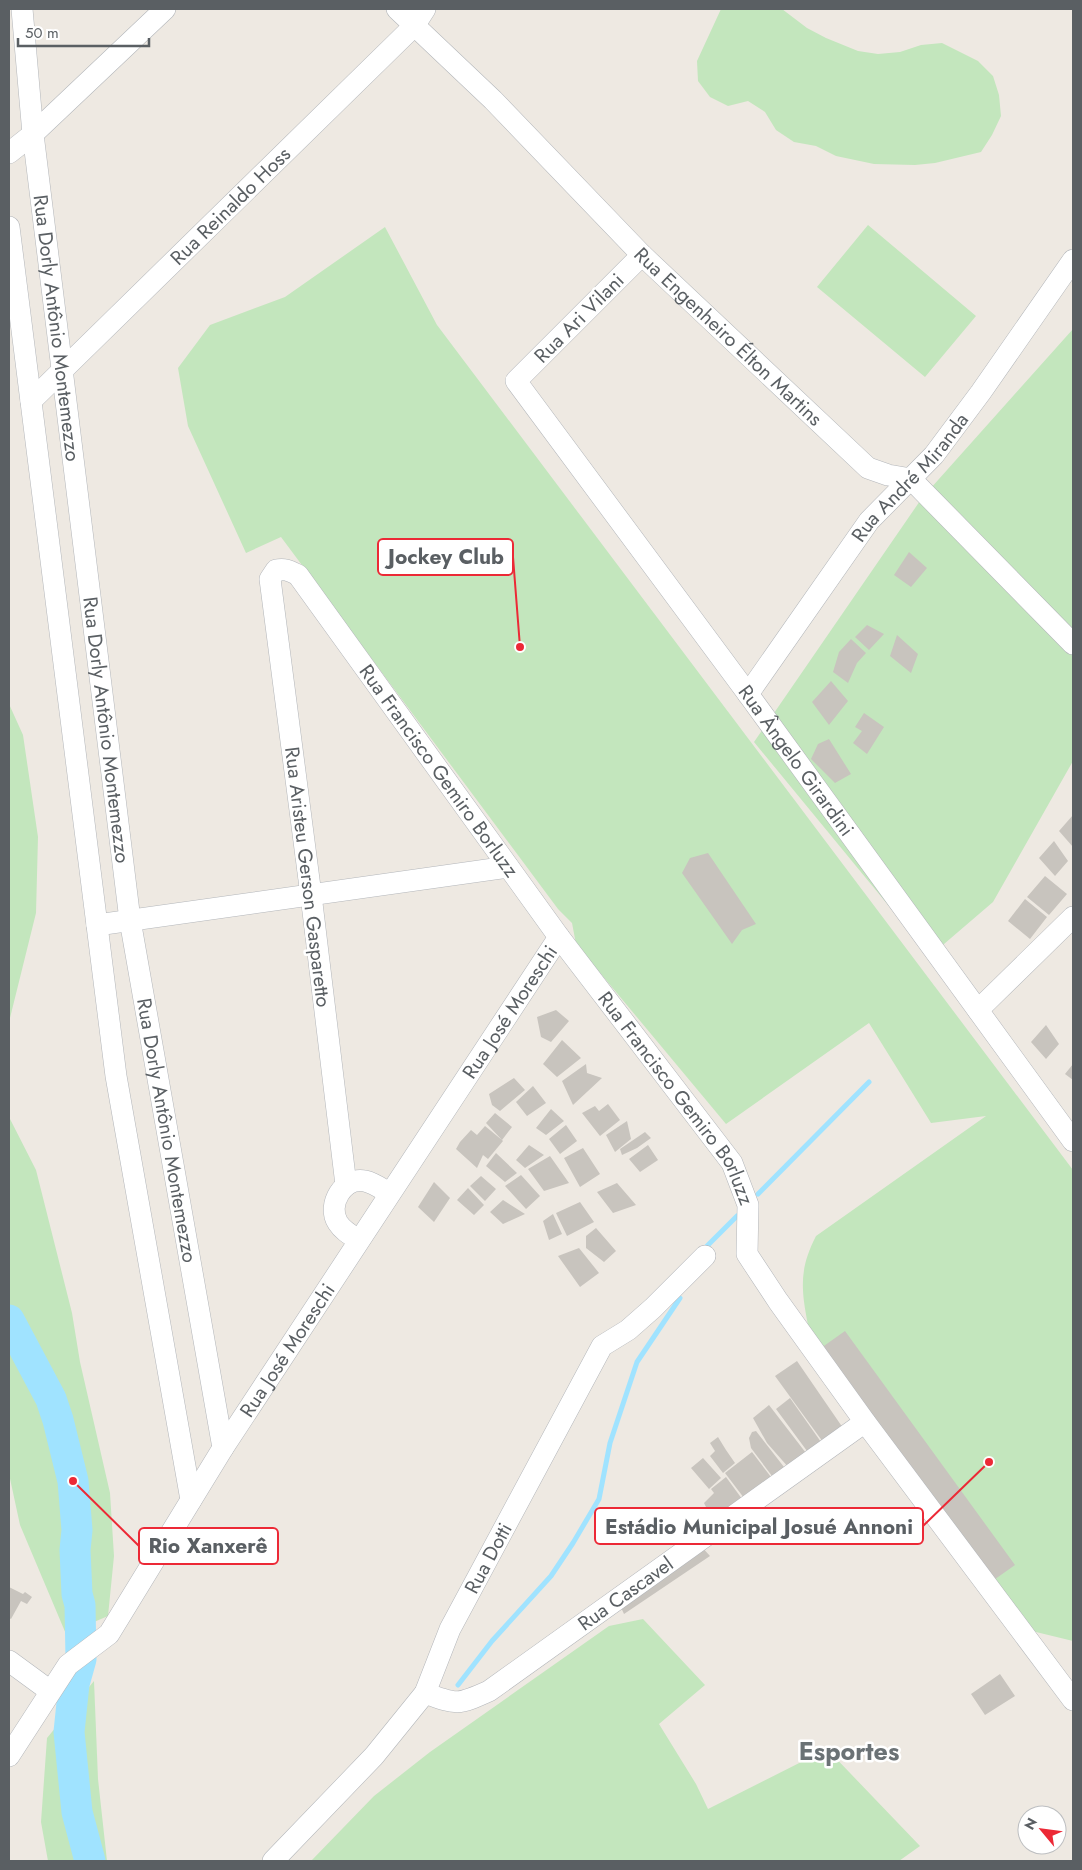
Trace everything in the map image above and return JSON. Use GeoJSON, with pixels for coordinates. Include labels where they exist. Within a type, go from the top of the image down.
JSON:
{"type":"FeatureCollection","features":[{"type":"Feature","properties":{"kind":"street","name":"Rua Dorly Antônio Montemezzo"},"geometry":{"type":"LineString","coordinates":[[22,9],[33,134],[130,920],[223,1448]]}},
{"type":"Feature","properties":{"kind":"street"},"geometry":{"type":"LineString","coordinates":[[9,153],[33,134],[165,9]]}},
{"type":"Feature","properties":{"kind":"street","name":"Rua Engenheiro Élton Martins"},"geometry":{"type":"LineString","coordinates":[[397,9],[420,17],[493,100],[642,255],[868,468],[888,475],[911,479]]}},
{"type":"Feature","properties":{"kind":"street","name":"Rua Reinaldo Hoss"},"geometry":{"type":"LineString","coordinates":[[31,401],[420,17]]}},
{"type":"Feature","properties":{"kind":"street","name":"Rua Dorly Antônio Montemezzo"},"geometry":{"type":"LineString","coordinates":[[9,227],[116,1076],[191,1500]]}},
{"type":"Feature","properties":{"kind":"street","name":"Rua Ari Vilani"},"geometry":{"type":"LineString","coordinates":[[516,381],[642,255]]}},
{"type":"Feature","properties":{"kind":"street","name":"Rua André Miranda"},"geometry":{"type":"LineString","coordinates":[[748,694],[868,521],[934,455],[976,400],[1073,260]]}},
{"type":"Feature","properties":{"kind":"street","name":"Rua Ângelo Girardini"},"geometry":{"type":"LineString","coordinates":[[516,381],[748,694],[1073,1141]]}},
{"type":"Feature","properties":{"kind":"street"},"geometry":{"type":"LineString","coordinates":[[911,479],[1073,644]]}},
{"type":"Feature","properties":{"kind":"street","name":"Rua Francisco Gemiro Borluzz"},"geometry":{"type":"LineString","coordinates":[[276,570],[289,570],[298,575],[559,937],[732,1163],[748,1205],[747,1254],[778,1301],[865,1422],[1073,1700]]}},
{"type":"Feature","properties":{"kind":"street","name":"Rua Aristeu Gerson Gasparetto"},"geometry":{"type":"LineString","coordinates":[[276,570],[270,580],[346,1186]]}},
{"type":"Feature","properties":{"kind":"street"},"geometry":{"type":"LineString","coordinates":[[97,925],[508,867]]}},
{"type":"Feature","properties":{"kind":"street"},"geometry":{"type":"LineString","coordinates":[[978,1010],[1073,917]]}},
{"type":"Feature","properties":{"kind":"street","name":"Rua José Moreschi"},"geometry":{"type":"LineString","coordinates":[[9,1756],[68,1665],[109,1634],[223,1448],[559,937]]}},
{"type":"Feature","properties":{"kind":"street"},"geometry":{"type":"LineString","coordinates":[[359,1240],[345,1231],[337,1222],[334,1215],[334,1206],[337,1197],[346,1186],[358,1180],[366,1181],[389,1193]]}},
{"type":"Feature","properties":{"kind":"street","name":"Rua Dotti"},"geometry":{"type":"LineString","coordinates":[[273,1861],[374,1756],[426,1692],[450,1629],[602,1346],[628,1330],[705,1256]]}},
{"type":"Feature","properties":{"kind":"street","name":"Rua Cascavel"},"geometry":{"type":"LineString","coordinates":[[426,1692],[448,1701],[463,1702],[489,1691],[865,1422]]}},
{"type":"Feature","properties":{"kind":"street"},"geometry":{"type":"LineString","coordinates":[[9,1661],[50,1691]]}},
{"type":"Feature","properties":{"kind":"green space"},"geometry":{"type":"Polygon","coordinates":[[[721,9],[782,9],[807,28],[858,51],[878,54],[900,52],[921,45],[942,43],[978,61],[993,76],[999,95],[1001,116],[981,152],[935,163],[915,165],[874,164],[836,156],[816,146],[794,142],[776,130],[765,112],[748,101],[728,106],[710,97],[698,81],[697,61],[721,9]]]}},
{"type":"Feature","properties":{"kind":"green space"},"geometry":{"type":"Polygon","coordinates":[[[868,225],[976,316],[925,377],[817,287],[868,225]]]}},
{"type":"Feature","properties":{"kind":"green space"},"geometry":{"type":"Polygon","coordinates":[[[385,227],[437,325],[1073,1170],[1073,1641],[1036,1632],[1025,1626],[808,1325],[803,1279],[810,1248],[816,1236],[986,1116],[931,1123],[869,1023],[726,1124],[576,944],[572,923],[558,909],[281,537],[246,553],[188,426],[178,368],[210,325],[285,297],[385,227]]]}},
{"type":"Feature","properties":{"kind":"green space"},"geometry":{"type":"Polygon","coordinates":[[[1073,329],[1073,761],[993,902],[930,956],[754,742],[922,498],[1073,329]]]}},
{"type":"Feature","properties":{"kind":"green space"},"geometry":{"type":"Polygon","coordinates":[[[9,704],[23,735],[38,837],[36,913],[9,1022],[9,704]]]}},
{"type":"Feature","properties":{"kind":"green space"},"geometry":{"type":"Polygon","coordinates":[[[9,1117],[36,1170],[72,1313],[80,1362],[110,1493],[114,1556],[108,1616],[66,1634],[20,1525],[9,1474],[9,1117]]]}},
{"type":"Feature","properties":{"kind":"green space"},"geometry":{"type":"Polygon","coordinates":[[[643,1619],[705,1685],[659,1724],[696,1784],[708,1809],[827,1749],[920,1846],[899,1861],[311,1861],[374,1796],[430,1752],[609,1626],[643,1619]]]}},
{"type":"Feature","properties":{"kind":"green space"},"geometry":{"type":"Polygon","coordinates":[[[94,1681],[98,1779],[107,1861],[48,1861],[41,1822],[47,1738],[94,1681]]]}},
{"type":"Feature","properties":{"kind":"building"},"geometry":{"type":"Polygon","coordinates":[[[909,552],[927,568],[911,587],[894,575],[909,552]]]}},
{"type":"Feature","properties":{"kind":"building"},"geometry":{"type":"Polygon","coordinates":[[[867,625],[884,634],[869,650],[855,637],[867,625]]]}},
{"type":"Feature","properties":{"kind":"building"},"geometry":{"type":"Polygon","coordinates":[[[897,635],[918,654],[911,673],[890,656],[897,635]]]}},
{"type":"Feature","properties":{"kind":"building"},"geometry":{"type":"Polygon","coordinates":[[[851,639],[866,653],[857,663],[848,683],[833,672],[839,652],[851,639]]]}},
{"type":"Feature","properties":{"kind":"building"},"geometry":{"type":"Polygon","coordinates":[[[831,681],[848,701],[829,725],[812,702],[831,681]]]}},
{"type":"Feature","properties":{"kind":"building"},"geometry":{"type":"Polygon","coordinates":[[[864,713],[884,727],[867,754],[853,743],[862,731],[855,727],[864,713]]]}},
{"type":"Feature","properties":{"kind":"building"},"geometry":{"type":"Polygon","coordinates":[[[829,739],[851,774],[835,783],[811,759],[818,744],[829,739]]]}},
{"type":"Feature","properties":{"kind":"building"},"geometry":{"type":"Polygon","coordinates":[[[1073,815],[1073,847],[1059,831],[1073,815]]]}},
{"type":"Feature","properties":{"kind":"building"},"geometry":{"type":"Polygon","coordinates":[[[1054,841],[1068,861],[1055,876],[1039,858],[1054,841]]]}},
{"type":"Feature","properties":{"kind":"building"},"geometry":{"type":"Polygon","coordinates":[[[708,853],[756,924],[742,930],[732,944],[682,873],[690,858],[708,853]]]}},
{"type":"Feature","properties":{"kind":"building"},"geometry":{"type":"Polygon","coordinates":[[[1045,876],[1067,894],[1049,915],[1027,897],[1045,876]]]}},
{"type":"Feature","properties":{"kind":"building"},"geometry":{"type":"Polygon","coordinates":[[[1025,899],[1047,917],[1030,939],[1008,921],[1025,899]]]}},
{"type":"Feature","properties":{"kind":"building"},"geometry":{"type":"Polygon","coordinates":[[[556,1010],[569,1021],[551,1042],[541,1037],[537,1017],[556,1010]]]}},
{"type":"Feature","properties":{"kind":"building"},"geometry":{"type":"Polygon","coordinates":[[[1046,1025],[1059,1044],[1046,1059],[1031,1042],[1046,1025]]]}},
{"type":"Feature","properties":{"kind":"building"},"geometry":{"type":"Polygon","coordinates":[[[562,1040],[581,1058],[557,1077],[543,1064],[562,1040]]]}},
{"type":"Feature","properties":{"kind":"building"},"geometry":{"type":"Polygon","coordinates":[[[586,1064],[587,1073],[602,1078],[573,1105],[562,1081],[586,1064]]]}},
{"type":"Feature","properties":{"kind":"building"},"geometry":{"type":"Polygon","coordinates":[[[1073,1064],[1073,1080],[1065,1074],[1073,1064]]]}},
{"type":"Feature","properties":{"kind":"building"},"geometry":{"type":"Polygon","coordinates":[[[514,1078],[525,1090],[500,1111],[492,1105],[489,1094],[514,1078]]]}},
{"type":"Feature","properties":{"kind":"building"},"geometry":{"type":"Polygon","coordinates":[[[533,1086],[546,1103],[527,1116],[516,1102],[533,1086]]]}},
{"type":"Feature","properties":{"kind":"building"},"geometry":{"type":"Polygon","coordinates":[[[608,1104],[620,1120],[600,1136],[582,1113],[595,1106],[599,1111],[608,1104]]]}},
{"type":"Feature","properties":{"kind":"building"},"geometry":{"type":"Polygon","coordinates":[[[551,1109],[564,1121],[546,1135],[536,1128],[551,1109]]]}},
{"type":"Feature","properties":{"kind":"building"},"geometry":{"type":"Polygon","coordinates":[[[495,1113],[512,1127],[502,1140],[486,1123],[495,1113]]]}},
{"type":"Feature","properties":{"kind":"building"},"geometry":{"type":"Polygon","coordinates":[[[627,1121],[631,1139],[615,1152],[606,1135],[627,1121]]]}},
{"type":"Feature","properties":{"kind":"building"},"geometry":{"type":"Polygon","coordinates":[[[566,1125],[577,1141],[560,1154],[549,1139],[566,1125]]]}},
{"type":"Feature","properties":{"kind":"building"},"geometry":{"type":"Polygon","coordinates":[[[485,1126],[503,1141],[488,1159],[483,1155],[477,1168],[456,1149],[471,1130],[477,1135],[485,1126]]]}},
{"type":"Feature","properties":{"kind":"building"},"geometry":{"type":"Polygon","coordinates":[[[645,1132],[651,1138],[637,1148],[622,1155],[620,1149],[645,1132]]]}},
{"type":"Feature","properties":{"kind":"building"},"geometry":{"type":"Polygon","coordinates":[[[529,1145],[544,1155],[525,1168],[516,1160],[529,1145]]]}},
{"type":"Feature","properties":{"kind":"building"},"geometry":{"type":"Polygon","coordinates":[[[648,1145],[658,1160],[640,1172],[629,1159],[648,1145]]]}},
{"type":"Feature","properties":{"kind":"building"},"geometry":{"type":"Polygon","coordinates":[[[583,1148],[600,1174],[580,1187],[564,1158],[583,1148]]]}},
{"type":"Feature","properties":{"kind":"building"},"geometry":{"type":"Polygon","coordinates":[[[496,1153],[517,1173],[505,1182],[486,1166],[496,1153]]]}},
{"type":"Feature","properties":{"kind":"building"},"geometry":{"type":"Polygon","coordinates":[[[550,1156],[569,1183],[544,1191],[528,1169],[550,1156]]]}},
{"type":"Feature","properties":{"kind":"building"},"geometry":{"type":"Polygon","coordinates":[[[521,1175],[540,1196],[526,1209],[505,1186],[521,1175]]]}},
{"type":"Feature","properties":{"kind":"building"},"geometry":{"type":"Polygon","coordinates":[[[481,1176],[496,1189],[485,1201],[470,1186],[481,1176]]]}},
{"type":"Feature","properties":{"kind":"building"},"geometry":{"type":"Polygon","coordinates":[[[434,1182],[450,1198],[434,1222],[418,1207],[434,1182]]]}},
{"type":"Feature","properties":{"kind":"building"},"geometry":{"type":"Polygon","coordinates":[[[617,1183],[636,1205],[613,1213],[597,1192],[617,1183]]]}},
{"type":"Feature","properties":{"kind":"building"},"geometry":{"type":"Polygon","coordinates":[[[468,1188],[484,1205],[474,1215],[457,1200],[468,1188]]]}},
{"type":"Feature","properties":{"kind":"building"},"geometry":{"type":"Polygon","coordinates":[[[503,1200],[525,1214],[503,1224],[490,1212],[503,1200]]]}},
{"type":"Feature","properties":{"kind":"building"},"geometry":{"type":"Polygon","coordinates":[[[580,1202],[594,1222],[567,1236],[556,1213],[580,1202]]]}},
{"type":"Feature","properties":{"kind":"building"},"geometry":{"type":"Polygon","coordinates":[[[553,1214],[562,1234],[549,1240],[543,1221],[553,1214]]]}},
{"type":"Feature","properties":{"kind":"building"},"geometry":{"type":"Polygon","coordinates":[[[596,1228],[616,1251],[604,1262],[586,1248],[586,1236],[596,1228]]]}},
{"type":"Feature","properties":{"kind":"building"},"geometry":{"type":"Polygon","coordinates":[[[579,1248],[599,1273],[580,1287],[558,1256],[579,1248]]]}},
{"type":"Feature","properties":{"kind":"building"},"geometry":{"type":"Polygon","coordinates":[[[845,1331],[1015,1565],[991,1582],[821,1348],[845,1331]]]}},
{"type":"Feature","properties":{"kind":"building"},"geometry":{"type":"Polygon","coordinates":[[[797,1361],[843,1428],[823,1442],[775,1376],[797,1361]]]}},
{"type":"Feature","properties":{"kind":"building"},"geometry":{"type":"Polygon","coordinates":[[[790,1398],[821,1442],[807,1451],[776,1409],[790,1398]]]}},
{"type":"Feature","properties":{"kind":"building"},"geometry":{"type":"Polygon","coordinates":[[[769,1405],[806,1453],[789,1468],[767,1443],[753,1418],[769,1405]]]}},
{"type":"Feature","properties":{"kind":"building"},"geometry":{"type":"Polygon","coordinates":[[[756,1431],[784,1467],[772,1476],[751,1448],[749,1438],[752,1432],[756,1431]]]}},
{"type":"Feature","properties":{"kind":"building"},"geometry":{"type":"Polygon","coordinates":[[[718,1437],[735,1463],[723,1473],[710,1456],[715,1451],[710,1443],[718,1437]]]}},
{"type":"Feature","properties":{"kind":"building"},"geometry":{"type":"Polygon","coordinates":[[[752,1452],[771,1477],[744,1498],[725,1473],[752,1452]]]}},
{"type":"Feature","properties":{"kind":"building"},"geometry":{"type":"Polygon","coordinates":[[[703,1458],[721,1478],[709,1489],[691,1468],[703,1458]]]}},
{"type":"Feature","properties":{"kind":"building"},"geometry":{"type":"Polygon","coordinates":[[[726,1477],[745,1503],[706,1531],[697,1521],[698,1516],[707,1509],[704,1503],[714,1493],[711,1489],[726,1477]]]}},
{"type":"Feature","properties":{"kind":"building"},"geometry":{"type":"Polygon","coordinates":[[[691,1511],[705,1532],[679,1548],[668,1529],[691,1511]]]}},
{"type":"Feature","properties":{"kind":"building"},"geometry":{"type":"Polygon","coordinates":[[[699,1544],[710,1556],[624,1614],[618,1601],[699,1544]]]}},
{"type":"Feature","properties":{"kind":"building"},"geometry":{"type":"Polygon","coordinates":[[[9,1587],[23,1594],[25,1592],[32,1597],[27,1604],[21,1601],[11,1619],[9,1618],[9,1587]]]}},
{"type":"Feature","properties":{"kind":"building"},"geometry":{"type":"Polygon","coordinates":[[[1000,1674],[1015,1696],[985,1715],[971,1694],[1000,1674]]]}},
{"type":"Feature","properties":{"kind":"waterway"},"geometry":{"type":"LineString","coordinates":[[758,1194],[869,1082]]}},
{"type":"Feature","properties":{"kind":"waterway"},"geometry":{"type":"LineString","coordinates":[[704,1249],[737,1216]]}},
{"type":"Feature","properties":{"kind":"waterway"},"geometry":{"type":"LineString","coordinates":[[458,1685],[492,1641],[551,1576],[599,1499],[610,1443],[637,1362],[680,1298]]}},
{"type":"Feature","properties":{"kind":"waterway"},"geometry":{"type":"LineString","coordinates":[[9,1320],[51,1399],[73,1481],[77,1530],[75,1550],[77,1594],[80,1605],[81,1659],[74,1684],[69,1732],[77,1812],[90,1861]]}},
{"type":"Feature","properties":{"kind":"place","name":"Jockey Club"},"geometry":{"type":"Point","coordinates":[520,647]}},
{"type":"Feature","properties":{"kind":"place","name":"Estádio Municipal Josué Annoni"},"geometry":{"type":"Point","coordinates":[989,1462]}},
{"type":"Feature","properties":{"kind":"place","name":"Rio Xanxerê"},"geometry":{"type":"Point","coordinates":[73,1481]}},
{"type":"Feature","properties":{"kind":"district","name":"Esportes"},"geometry":{"type":"Point","coordinates":[849,1751]}}]}
